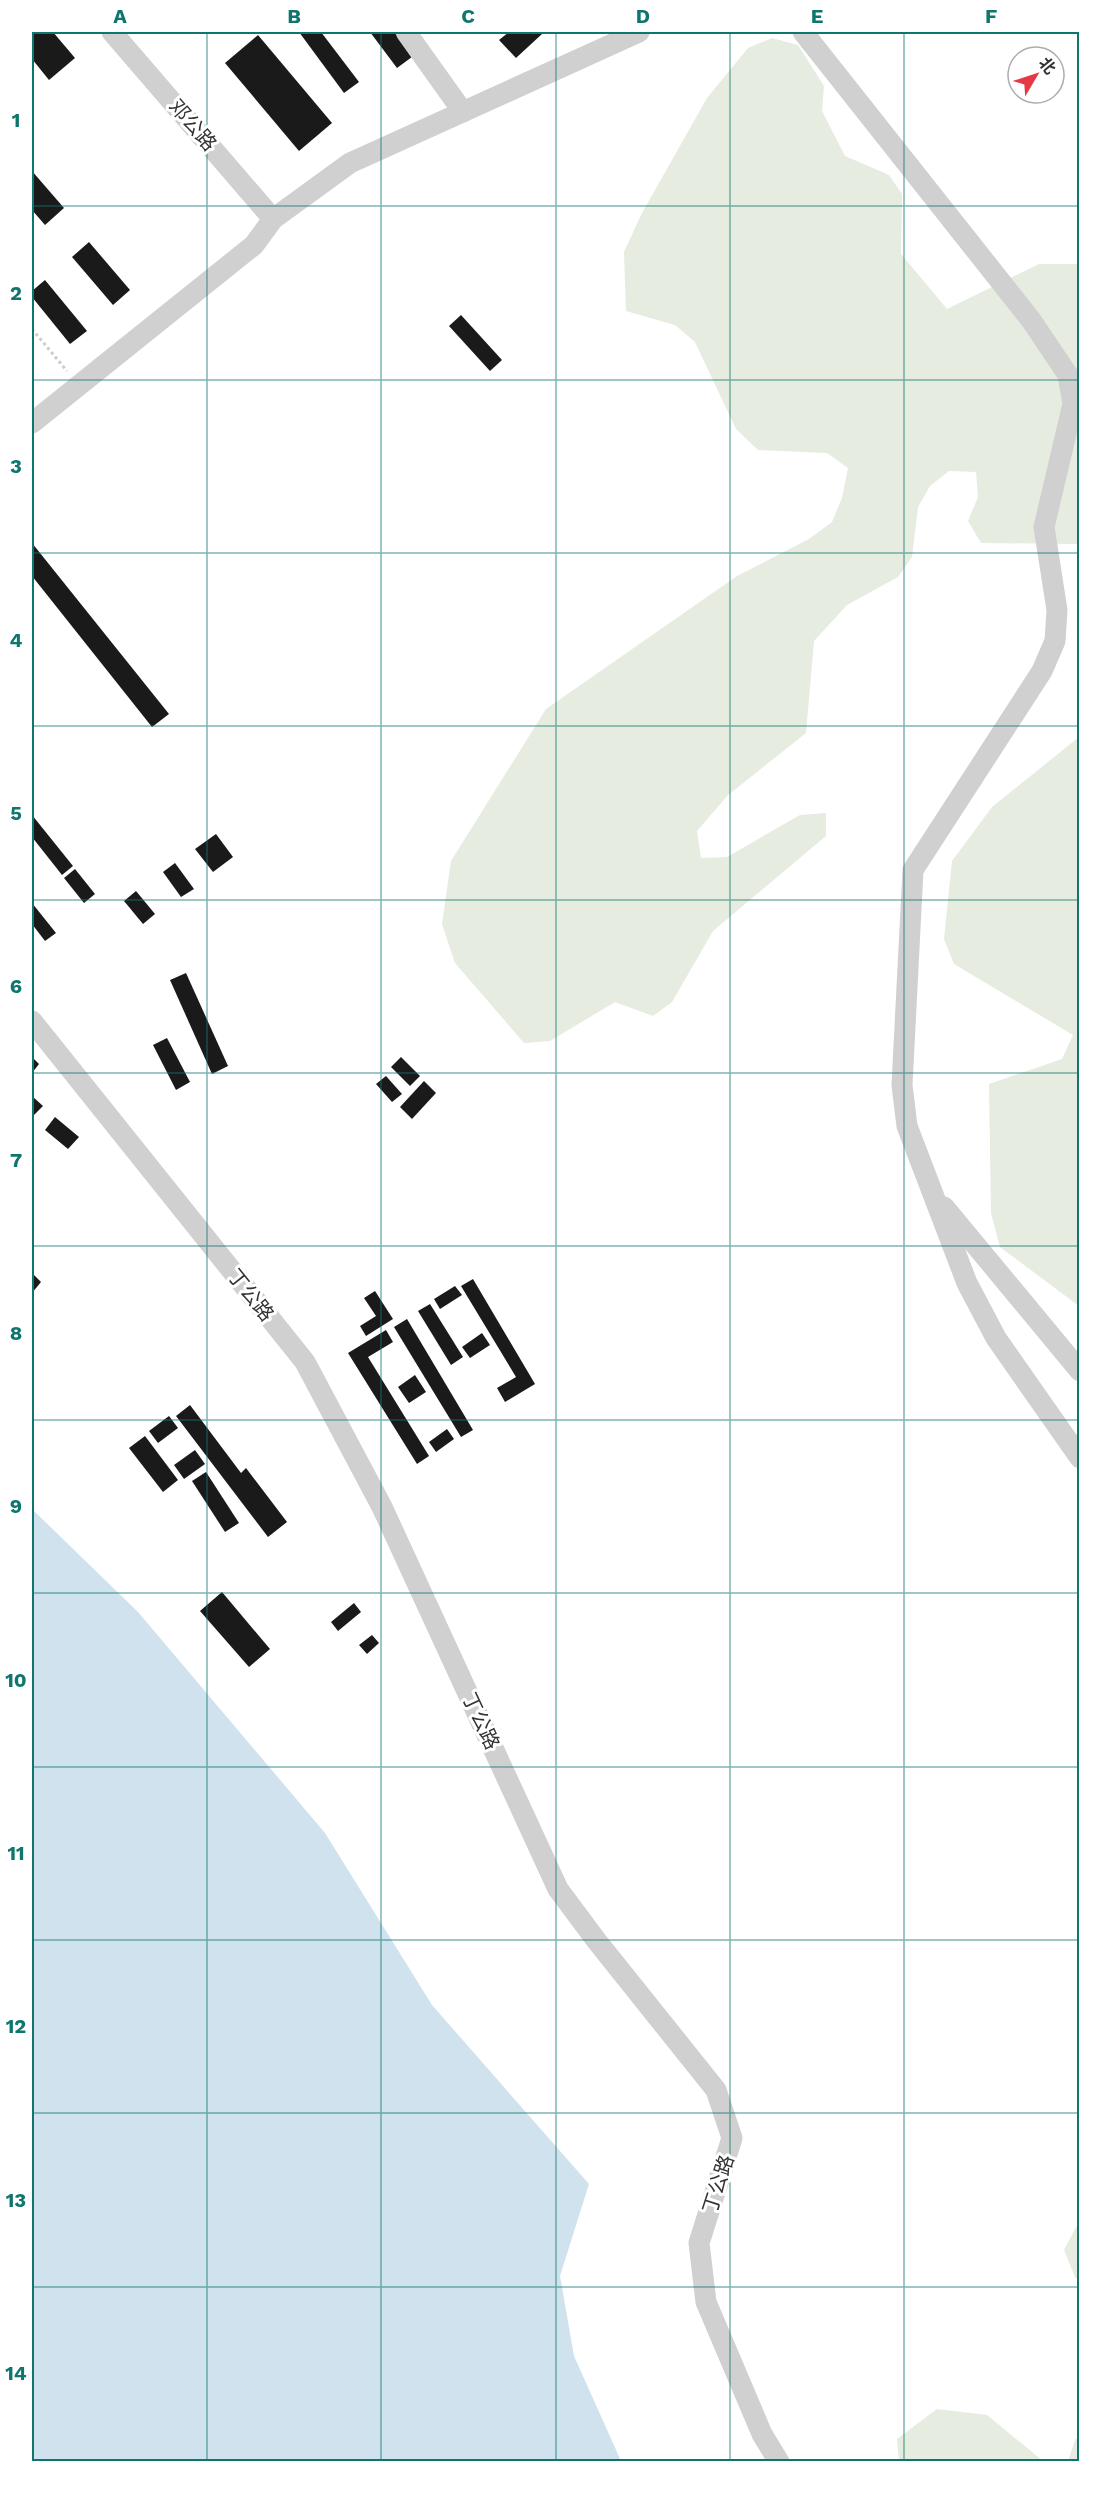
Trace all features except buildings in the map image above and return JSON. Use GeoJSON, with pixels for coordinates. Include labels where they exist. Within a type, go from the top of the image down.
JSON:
{"type":"FeatureCollection","features":[{"type":"Feature","properties":{"kind":"street","name":"邓公路"},"geometry":{"type":"LineString","coordinates":[[112,32],[273,219]]}},
{"type":"Feature","properties":{"kind":"street"},"geometry":{"type":"LineString","coordinates":[[406,32],[463,112]]}},
{"type":"Feature","properties":{"kind":"street"},"geometry":{"type":"LineString","coordinates":[[32,423],[254,245],[273,219],[350,163],[639,32]]}},
{"type":"Feature","properties":{"kind":"street"},"geometry":{"type":"LineString","coordinates":[[803,32],[1031,320],[1068,375],[1073,404],[1044,527],[1057,609],[1055,641],[1042,671],[913,870],[902,1085],[907,1126],[967,1283],[996,1338],[1080,1458]]}},
{"type":"Feature","properties":{"kind":"street","name":"丁公路"},"geometry":{"type":"LineString","coordinates":[[32,1021],[305,1362],[382,1507],[558,1889],[716,2090],[732,2138],[699,2243],[706,2302],[762,2434],[779,2462]]}},
{"type":"Feature","properties":{"kind":"street"},"geometry":{"type":"LineString","coordinates":[[933,1194],[1080,1371]]}},
{"type":"Feature","properties":{"kind":"path"},"geometry":{"type":"LineString","coordinates":[[32,328],[80,386]]}},
{"type":"Feature","properties":{"kind":"shaded area"},"geometry":{"type":"Polygon","coordinates":[[[772,38],[798,45],[824,86],[822,111],[845,156],[889,175],[902,194],[901,254],[947,309],[1039,264],[1079,264],[1079,544],[981,543],[968,521],[978,497],[976,472],[949,471],[930,486],[918,507],[912,557],[898,577],[847,605],[814,641],[806,733],[728,795],[697,831],[701,858],[727,857],[800,815],[826,813],[826,836],[713,931],[672,1002],[653,1016],[615,1002],[550,1041],[524,1043],[455,963],[442,924],[451,861],[546,709],[737,576],[809,539],[832,522],[842,498],[848,468],[827,453],[758,450],[736,429],[695,342],[675,325],[626,311],[624,252],[642,213],[707,98],[748,48],[772,38]]]}},
{"type":"Feature","properties":{"kind":"shaded area"},"geometry":{"type":"Polygon","coordinates":[[[1079,737],[1079,1306],[1000,1247],[991,1213],[989,1084],[1062,1059],[1073,1035],[954,964],[944,939],[952,861],[992,807],[1079,737]]]}},
{"type":"Feature","properties":{"kind":"shaded area"},"geometry":{"type":"Polygon","coordinates":[[[1076,2227],[1079,2227],[1079,2282],[1064,2250],[1076,2227]]]}},
{"type":"Feature","properties":{"kind":"shaded area"},"geometry":{"type":"Polygon","coordinates":[[[937,2409],[987,2415],[1043,2461],[899,2461],[897,2439],[937,2409]]]}},
{"type":"Feature","properties":{"kind":"shaded area"},"geometry":{"type":"Polygon","coordinates":[[[1079,2436],[1079,2461],[1068,2461],[1075,2440],[1079,2436]]]}},
{"type":"Feature","properties":{"kind":"water"},"geometry":{"type":"Polygon","coordinates":[[[32,1509],[138,1612],[325,1833],[432,2005],[589,2184],[560,2276],[574,2356],[621,2461],[32,2461],[32,1509]]]}}]}
